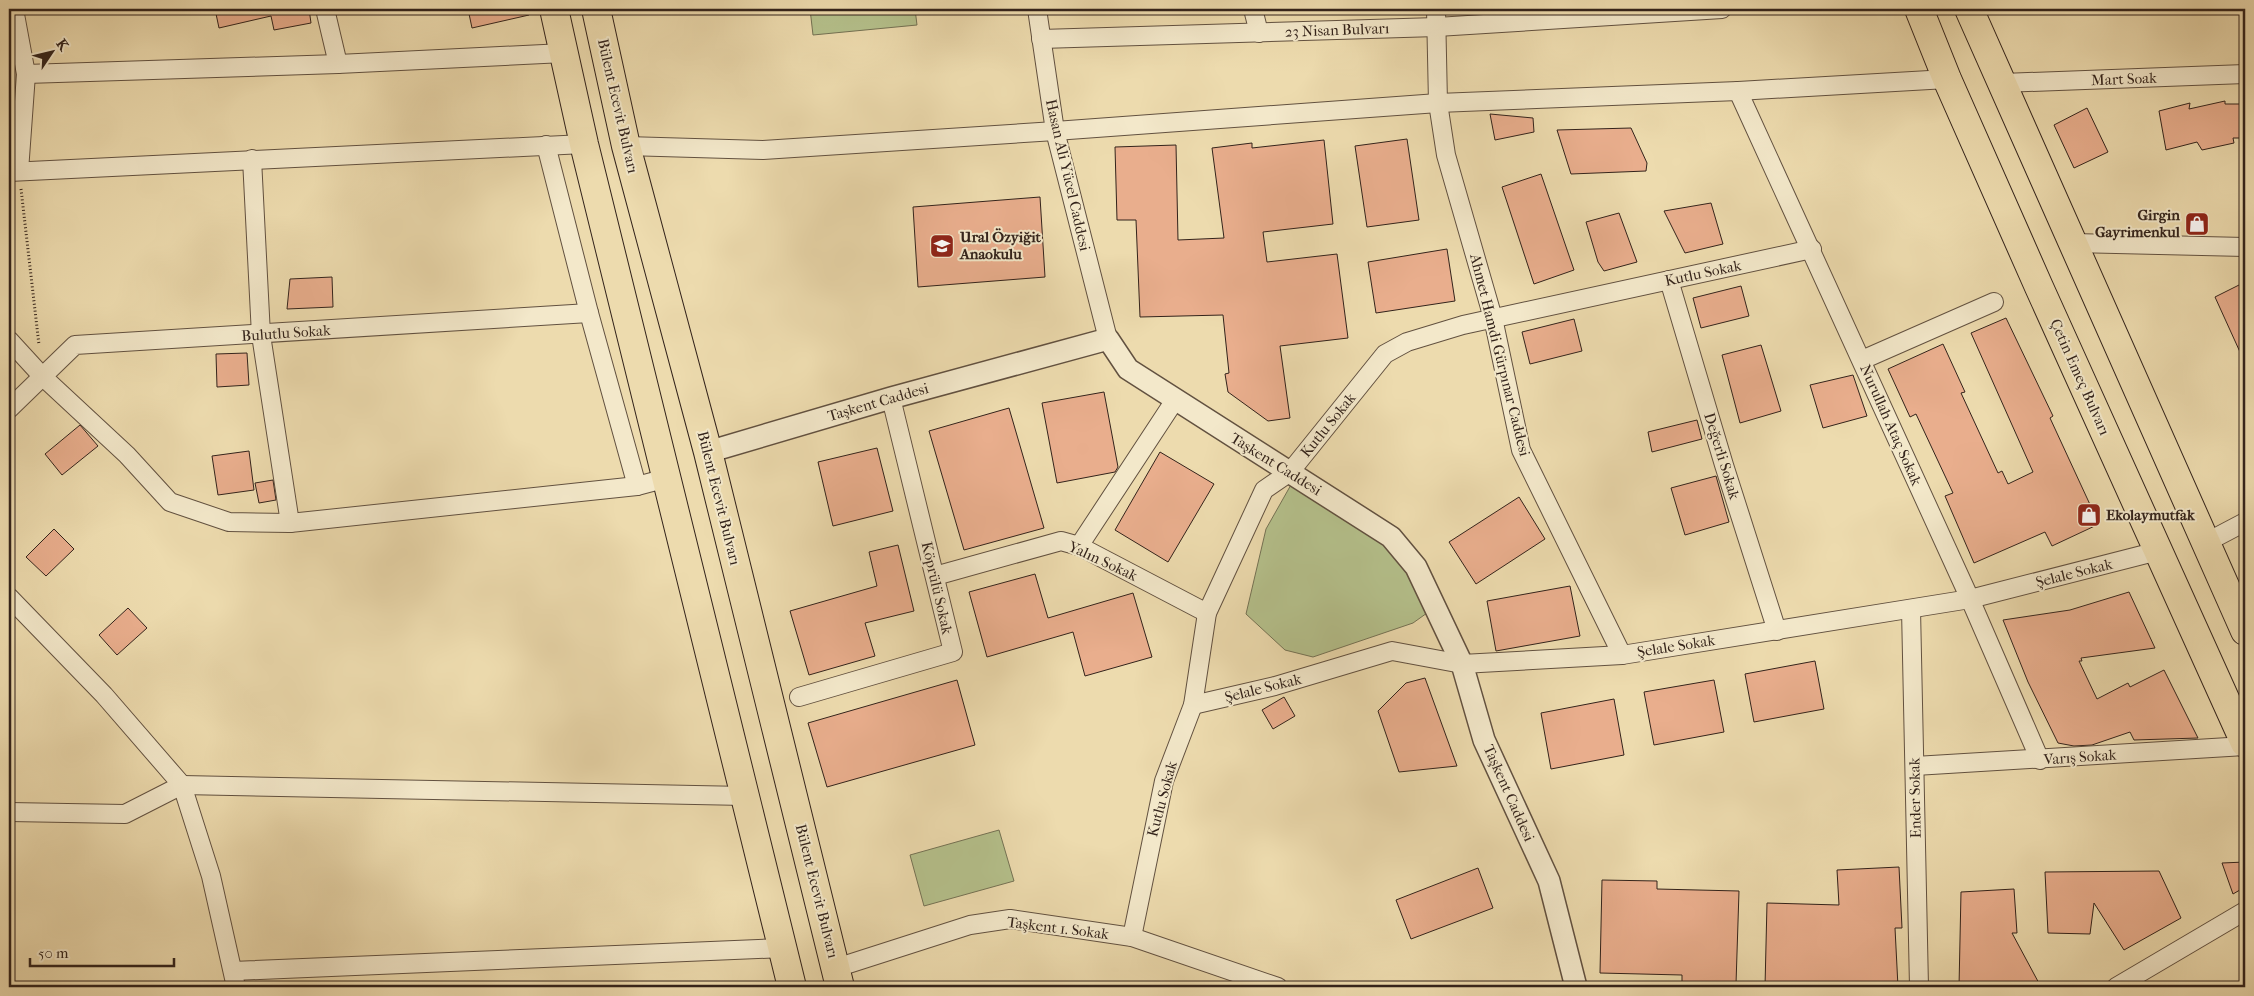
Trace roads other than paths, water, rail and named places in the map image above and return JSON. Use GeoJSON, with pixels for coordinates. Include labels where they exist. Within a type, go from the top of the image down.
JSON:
{"type":"FeatureCollection","features":[{"type":"Feature","properties":{"kind":"main road"},"geometry":{"type":"LineString","coordinates":[[554,9],[584,144],[792,987]]}},
{"type":"Feature","properties":{"kind":"main road","name":"Bülent Ecevit Bulvarı"},"geometry":{"type":"LineString","coordinates":[[596,9],[626,146],[708,452],[838,978]]}},
{"type":"Feature","properties":{"kind":"main road","name":"Çetin Emeç Bulvarı"},"geometry":{"type":"LineString","coordinates":[[1919,9],[1947,79],[2245,744]]}},
{"type":"Feature","properties":{"kind":"main road"},"geometry":{"type":"LineString","coordinates":[[1969,9],[2245,630]]}},
{"type":"Feature","properties":{"kind":"street"},"geometry":{"type":"LineString","coordinates":[[14,9],[26,74],[14,172],[584,144]]}},
{"type":"Feature","properties":{"kind":"street"},"geometry":{"type":"LineString","coordinates":[[325,9],[338,64]]}},
{"type":"Feature","properties":{"kind":"street","name":"Hasan Ali Yücel Caddesi"},"geometry":{"type":"LineString","coordinates":[[1036,9],[1055,132],[1108,339]]}},
{"type":"Feature","properties":{"kind":"street"},"geometry":{"type":"LineString","coordinates":[[1253,9],[1259,33]]}},
{"type":"Feature","properties":{"kind":"street","name":"Ahmet Hamdi Gürpınar Caddesi"},"geometry":{"type":"LineString","coordinates":[[1436,9],[1438,103],[1446,155],[1493,318],[1521,450],[1622,655]]}},
{"type":"Feature","properties":{"kind":"street","name":"23 Nisan Bulvarı"},"geometry":{"type":"LineString","coordinates":[[1041,39],[1437,27],[1714,9]]}},
{"type":"Feature","properties":{"kind":"street"},"geometry":{"type":"LineString","coordinates":[[26,74],[338,64],[564,53]]}},
{"type":"Feature","properties":{"kind":"street","name":"Mart Soak"},"geometry":{"type":"LineString","coordinates":[[2002,83],[2245,74]]}},
{"type":"Feature","properties":{"kind":"street"},"geometry":{"type":"LineString","coordinates":[[626,146],[763,150],[1055,132],[1438,103],[1738,91],[1947,79]]}},
{"type":"Feature","properties":{"kind":"street","name":"Nurullah Ataç Sokak"},"geometry":{"type":"LineString","coordinates":[[1738,91],[1812,249],[1970,599],[2040,760]]}},
{"type":"Feature","properties":{"kind":"street"},"geometry":{"type":"LineString","coordinates":[[546,145],[589,313],[637,486]]}},
{"type":"Feature","properties":{"kind":"street"},"geometry":{"type":"LineString","coordinates":[[252,159],[261,335],[290,523]]}},
{"type":"Feature","properties":{"kind":"street"},"geometry":{"type":"LineString","coordinates":[[2073,243],[2245,248]]}},
{"type":"Feature","properties":{"kind":"street","name":"Kutlu Sokak"},"geometry":{"type":"LineString","coordinates":[[1132,937],[1164,781],[1193,705],[1207,614],[1264,490],[1290,472],[1385,354],[1407,342],[1463,325],[1812,249]]}},
{"type":"Feature","properties":{"kind":"street","name":"Değerli Sokak"},"geometry":{"type":"LineString","coordinates":[[1669,280],[1724,465],[1778,631]]}},
{"type":"Feature","properties":{"kind":"street"},"geometry":{"type":"LineString","coordinates":[[1862,360],[1994,302]]}},
{"type":"Feature","properties":{"kind":"street","name":"Bulutlu Sokak"},"geometry":{"type":"LineString","coordinates":[[9,410],[75,345],[261,335],[589,313]]}},
{"type":"Feature","properties":{"kind":"street","name":"Taşkent Caddesi"},"geometry":{"type":"LineString","coordinates":[[708,452],[891,398],[1108,339],[1128,369],[1392,537],[1416,567],[1462,664],[1484,740],[1549,881],[1576,987]]}},
{"type":"Feature","properties":{"kind":"street"},"geometry":{"type":"LineString","coordinates":[[9,340],[42,376],[127,455],[170,502],[229,522],[290,523],[637,486],[667,478]]}},
{"type":"Feature","properties":{"kind":"street","name":"Köprülü Sokak"},"geometry":{"type":"LineString","coordinates":[[799,697],[953,652],[891,398]]}},
{"type":"Feature","properties":{"kind":"street"},"geometry":{"type":"LineString","coordinates":[[1079,546],[1175,400]]}},
{"type":"Feature","properties":{"kind":"street"},"geometry":{"type":"LineString","coordinates":[[2207,542],[2245,522]]}},
{"type":"Feature","properties":{"kind":"street","name":"Yalın Sokak"},"geometry":{"type":"LineString","coordinates":[[935,576],[1062,541],[1079,546],[1207,614]]}},
{"type":"Feature","properties":{"kind":"street","name":"Şelale Sokak"},"geometry":{"type":"LineString","coordinates":[[1193,705],[1275,686],[1392,651],[1462,664],[1622,655],[1970,599],[2158,551]]}},
{"type":"Feature","properties":{"kind":"street"},"geometry":{"type":"LineString","coordinates":[[9,597],[104,695],[182,785],[211,876],[235,979],[783,948]]}},
{"type":"Feature","properties":{"kind":"street","name":"Ender Sokak"},"geometry":{"type":"LineString","coordinates":[[1911,609],[1920,987]]}},
{"type":"Feature","properties":{"kind":"street","name":"Varış Sokak"},"geometry":{"type":"LineString","coordinates":[[1915,766],[2040,760],[2245,744]]}},
{"type":"Feature","properties":{"kind":"street"},"geometry":{"type":"LineString","coordinates":[[9,812],[125,814],[182,785],[746,796]]}},
{"type":"Feature","properties":{"kind":"street"},"geometry":{"type":"LineString","coordinates":[[2116,987],[2245,912]]}},
{"type":"Feature","properties":{"kind":"street","name":"Taşkent 1. Sokak"},"geometry":{"type":"LineString","coordinates":[[838,978],[970,925],[1010,919],[1132,937],[1278,987]]}},
{"type":"Feature","properties":{"kind":"place","name":"Girgin Gayrimenkul"},"geometry":{"type":"Point","coordinates":[2197,224]}},
{"type":"Feature","properties":{"kind":"place","name":"Ural Özyiğit Anaokulu"},"geometry":{"type":"Point","coordinates":[942,246]}},
{"type":"Feature","properties":{"kind":"place","name":"Ekolaymutfak"},"geometry":{"type":"Point","coordinates":[2089,515]}}]}
